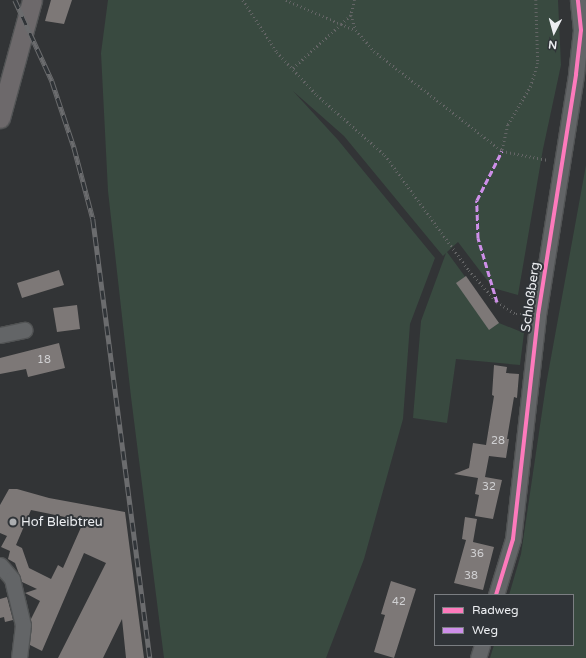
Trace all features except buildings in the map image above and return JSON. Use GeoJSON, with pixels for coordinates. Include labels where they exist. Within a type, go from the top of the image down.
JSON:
{"type":"FeatureCollection","features":[{"type":"Feature","properties":{"kind":"main road"},"geometry":{"type":"LineString","coordinates":[[1,114],[32,0]]}},
{"type":"Feature","properties":{"kind":"street","name":"Schloßberg"},"geometry":{"type":"LineString","coordinates":[[496,594],[513,539],[538,315],[581,30],[578,0]]}},
{"type":"Feature","properties":{"kind":"street"},"geometry":{"type":"LineString","coordinates":[[0,335],[24,330]]}},
{"type":"Feature","properties":{"kind":"street"},"geometry":{"type":"LineString","coordinates":[[0,565],[12,579],[23,625],[18,658]]}},
{"type":"Feature","properties":{"kind":"street"},"geometry":{"type":"LineString","coordinates":[[478,658],[482,646]]}},
{"type":"Feature","properties":{"kind":"path"},"geometry":{"type":"LineString","coordinates":[[242,0],[277,52],[317,95],[385,155],[469,270],[497,302],[516,314],[538,315]]}},
{"type":"Feature","properties":{"kind":"path"},"geometry":{"type":"LineString","coordinates":[[286,0],[356,30]]}},
{"type":"Feature","properties":{"kind":"path"},"geometry":{"type":"LineString","coordinates":[[293,68],[342,24],[350,15],[355,0]]}},
{"type":"Feature","properties":{"kind":"path"},"geometry":{"type":"LineString","coordinates":[[502,151],[508,125],[531,86],[538,63],[536,0]]}},
{"type":"Feature","properties":{"kind":"path"},"geometry":{"type":"LineString","coordinates":[[350,15],[356,30],[374,51],[502,151],[562,163]]}},
{"type":"Feature","properties":{"kind":"green space"},"geometry":{"type":"Polygon","coordinates":[[[108,0],[558,0],[561,65],[543,149],[518,295],[493,288],[458,242],[447,252],[499,323],[524,333],[520,365],[456,359],[447,423],[413,418],[421,321],[446,253],[443,256],[344,136],[293,91],[338,140],[435,258],[410,324],[403,419],[364,559],[326,658],[164,658],[131,397],[108,191],[101,53],[108,0]]]}},
{"type":"Feature","properties":{"kind":"green space"},"geometry":{"type":"Polygon","coordinates":[[[586,165],[586,658],[490,658],[494,646],[574,646],[574,594],[509,594],[521,554],[546,385],[586,165]]]}},
{"type":"Feature","properties":{"kind":"railway"},"geometry":{"type":"LineString","coordinates":[[15,0],[52,81],[74,147],[93,219],[150,658]]}},
{"type":"Feature","properties":{"kind":"marked path"},"geometry":{"type":"LineString","coordinates":[[497,302],[478,238],[477,200],[502,151]]}},
{"type":"Feature","properties":{"kind":"cycle path"},"geometry":{"type":"LineString","coordinates":[[496,594],[513,539],[538,315],[576,74],[581,30],[578,0]]}},
{"type":"Feature","properties":{"kind":"place","name":"Hof Bleibtreu"},"geometry":{"type":"Point","coordinates":[13,522]}}]}
